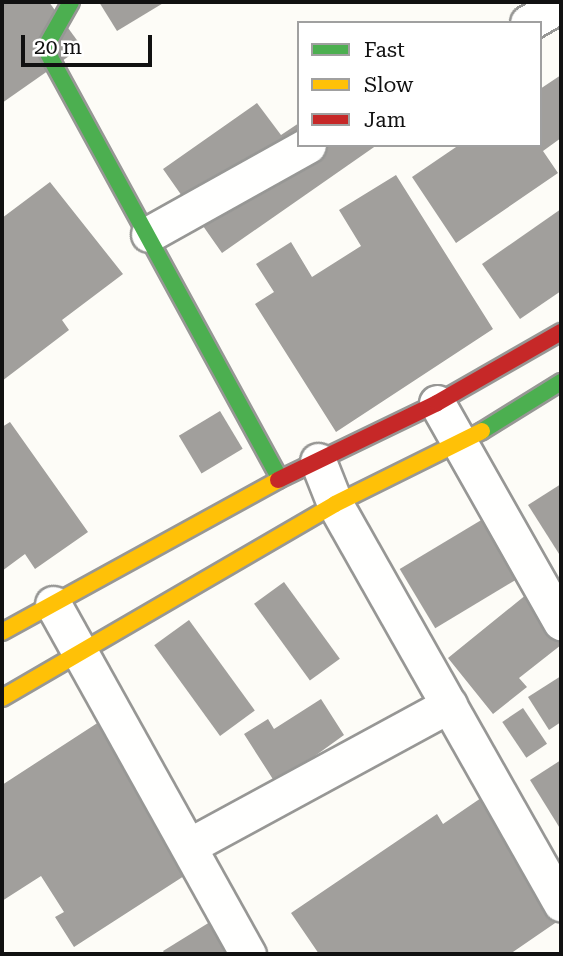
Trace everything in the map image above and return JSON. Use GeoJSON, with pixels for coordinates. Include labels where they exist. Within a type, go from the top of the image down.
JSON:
{"type":"FeatureCollection","features":[{"type":"Feature","properties":{"kind":"main road"},"geometry":{"type":"LineString","coordinates":[[71,2],[45,48],[149,234],[280,479]]}},
{"type":"Feature","properties":{"kind":"main road"},"geometry":{"type":"LineString","coordinates":[[2,632],[280,479],[437,404],[561,332]]}},
{"type":"Feature","properties":{"kind":"main road"},"geometry":{"type":"LineString","coordinates":[[2,698],[335,504],[458,446],[561,382]]}},
{"type":"Feature","properties":{"kind":"street"},"geometry":{"type":"LineString","coordinates":[[531,21],[561,4]]}},
{"type":"Feature","properties":{"kind":"street"},"geometry":{"type":"LineString","coordinates":[[149,234],[304,147]]}},
{"type":"Feature","properties":{"kind":"street"},"geometry":{"type":"LineString","coordinates":[[437,404],[458,446],[561,622]]}},
{"type":"Feature","properties":{"kind":"street"},"geometry":{"type":"LineString","coordinates":[[318,461],[335,504],[561,904]]}},
{"type":"Feature","properties":{"kind":"street"},"geometry":{"type":"LineString","coordinates":[[53,604],[248,954]]}},
{"type":"Feature","properties":{"kind":"street"},"geometry":{"type":"LineString","coordinates":[[189,846],[449,705]]}},
{"type":"Feature","properties":{"kind":"building"},"geometry":{"type":"Polygon","coordinates":[[[2,2],[49,2],[82,47],[2,103],[2,2]]]}},
{"type":"Feature","properties":{"kind":"building"},"geometry":{"type":"Polygon","coordinates":[[[99,2],[165,2],[117,31],[99,2]]]}},
{"type":"Feature","properties":{"kind":"building"},"geometry":{"type":"Polygon","coordinates":[[[561,75],[561,138],[543,151],[558,173],[456,243],[412,177],[456,147],[542,147],[542,88],[561,75]]]}},
{"type":"Feature","properties":{"kind":"building"},"geometry":{"type":"Polygon","coordinates":[[[257,103],[281,135],[297,124],[297,147],[374,147],[222,253],[163,169],[257,103]]]}},
{"type":"Feature","properties":{"kind":"building"},"geometry":{"type":"Polygon","coordinates":[[[396,175],[493,329],[336,432],[255,304],[274,292],[256,264],[291,242],[312,277],[361,246],[339,210],[396,175]]]}},
{"type":"Feature","properties":{"kind":"building"},"geometry":{"type":"Polygon","coordinates":[[[50,182],[123,274],[62,320],[69,330],[2,381],[2,218],[50,182]]]}},
{"type":"Feature","properties":{"kind":"building"},"geometry":{"type":"Polygon","coordinates":[[[561,209],[561,291],[520,319],[482,264],[561,209]]]}},
{"type":"Feature","properties":{"kind":"building"},"geometry":{"type":"Polygon","coordinates":[[[220,411],[243,449],[202,473],[179,436],[220,411]]]}},
{"type":"Feature","properties":{"kind":"building"},"geometry":{"type":"Polygon","coordinates":[[[10,422],[88,532],[35,569],[25,554],[2,571],[2,427],[10,422]]]}},
{"type":"Feature","properties":{"kind":"building"},"geometry":{"type":"Polygon","coordinates":[[[561,484],[561,557],[528,505],[561,484]]]}},
{"type":"Feature","properties":{"kind":"building"},"geometry":{"type":"Polygon","coordinates":[[[488,516],[524,575],[435,628],[400,569],[488,516]]]}},
{"type":"Feature","properties":{"kind":"building"},"geometry":{"type":"Polygon","coordinates":[[[284,582],[340,659],[310,681],[254,604],[284,582]]]}},
{"type":"Feature","properties":{"kind":"building"},"geometry":{"type":"Polygon","coordinates":[[[527,594],[561,636],[561,645],[519,678],[527,687],[493,714],[448,658],[527,594]]]}},
{"type":"Feature","properties":{"kind":"building"},"geometry":{"type":"Polygon","coordinates":[[[189,620],[255,711],[220,736],[154,645],[189,620]]]}},
{"type":"Feature","properties":{"kind":"building"},"geometry":{"type":"Polygon","coordinates":[[[561,676],[561,722],[549,730],[528,697],[561,676]]]}},
{"type":"Feature","properties":{"kind":"building"},"geometry":{"type":"Polygon","coordinates":[[[321,699],[344,735],[276,784],[244,734],[268,719],[274,729],[321,699]]]}},
{"type":"Feature","properties":{"kind":"building"},"geometry":{"type":"Polygon","coordinates":[[[523,708],[547,744],[526,758],[502,722],[523,708]]]}},
{"type":"Feature","properties":{"kind":"building"},"geometry":{"type":"Polygon","coordinates":[[[102,720],[198,867],[74,947],[55,917],[64,912],[41,876],[2,901],[2,785],[102,720]]]}},
{"type":"Feature","properties":{"kind":"building"},"geometry":{"type":"Polygon","coordinates":[[[561,760],[561,830],[530,780],[561,760]]]}},
{"type":"Feature","properties":{"kind":"building"},"geometry":{"type":"Polygon","coordinates":[[[481,798],[561,919],[510,954],[319,954],[291,913],[437,814],[443,824],[481,798]]]}},
{"type":"Feature","properties":{"kind":"building"},"geometry":{"type":"Polygon","coordinates":[[[210,922],[230,954],[165,954],[163,951],[210,922]]]}},
{"type":"Feature","properties":{"kind":"traffic: fast"},"geometry":{"type":"LineString","coordinates":[[71,2],[45,48],[280,479]]}},
{"type":"Feature","properties":{"kind":"traffic: fast"},"geometry":{"type":"LineString","coordinates":[[482,431],[561,382]]}},
{"type":"Feature","properties":{"kind":"traffic: slow"},"geometry":{"type":"LineString","coordinates":[[2,698],[335,504],[482,431]]}},
{"type":"Feature","properties":{"kind":"traffic: slow"},"geometry":{"type":"LineString","coordinates":[[2,632],[278,480]]}},
{"type":"Feature","properties":{"kind":"traffic: jam"},"geometry":{"type":"LineString","coordinates":[[278,480],[437,403],[561,332]]}}]}
